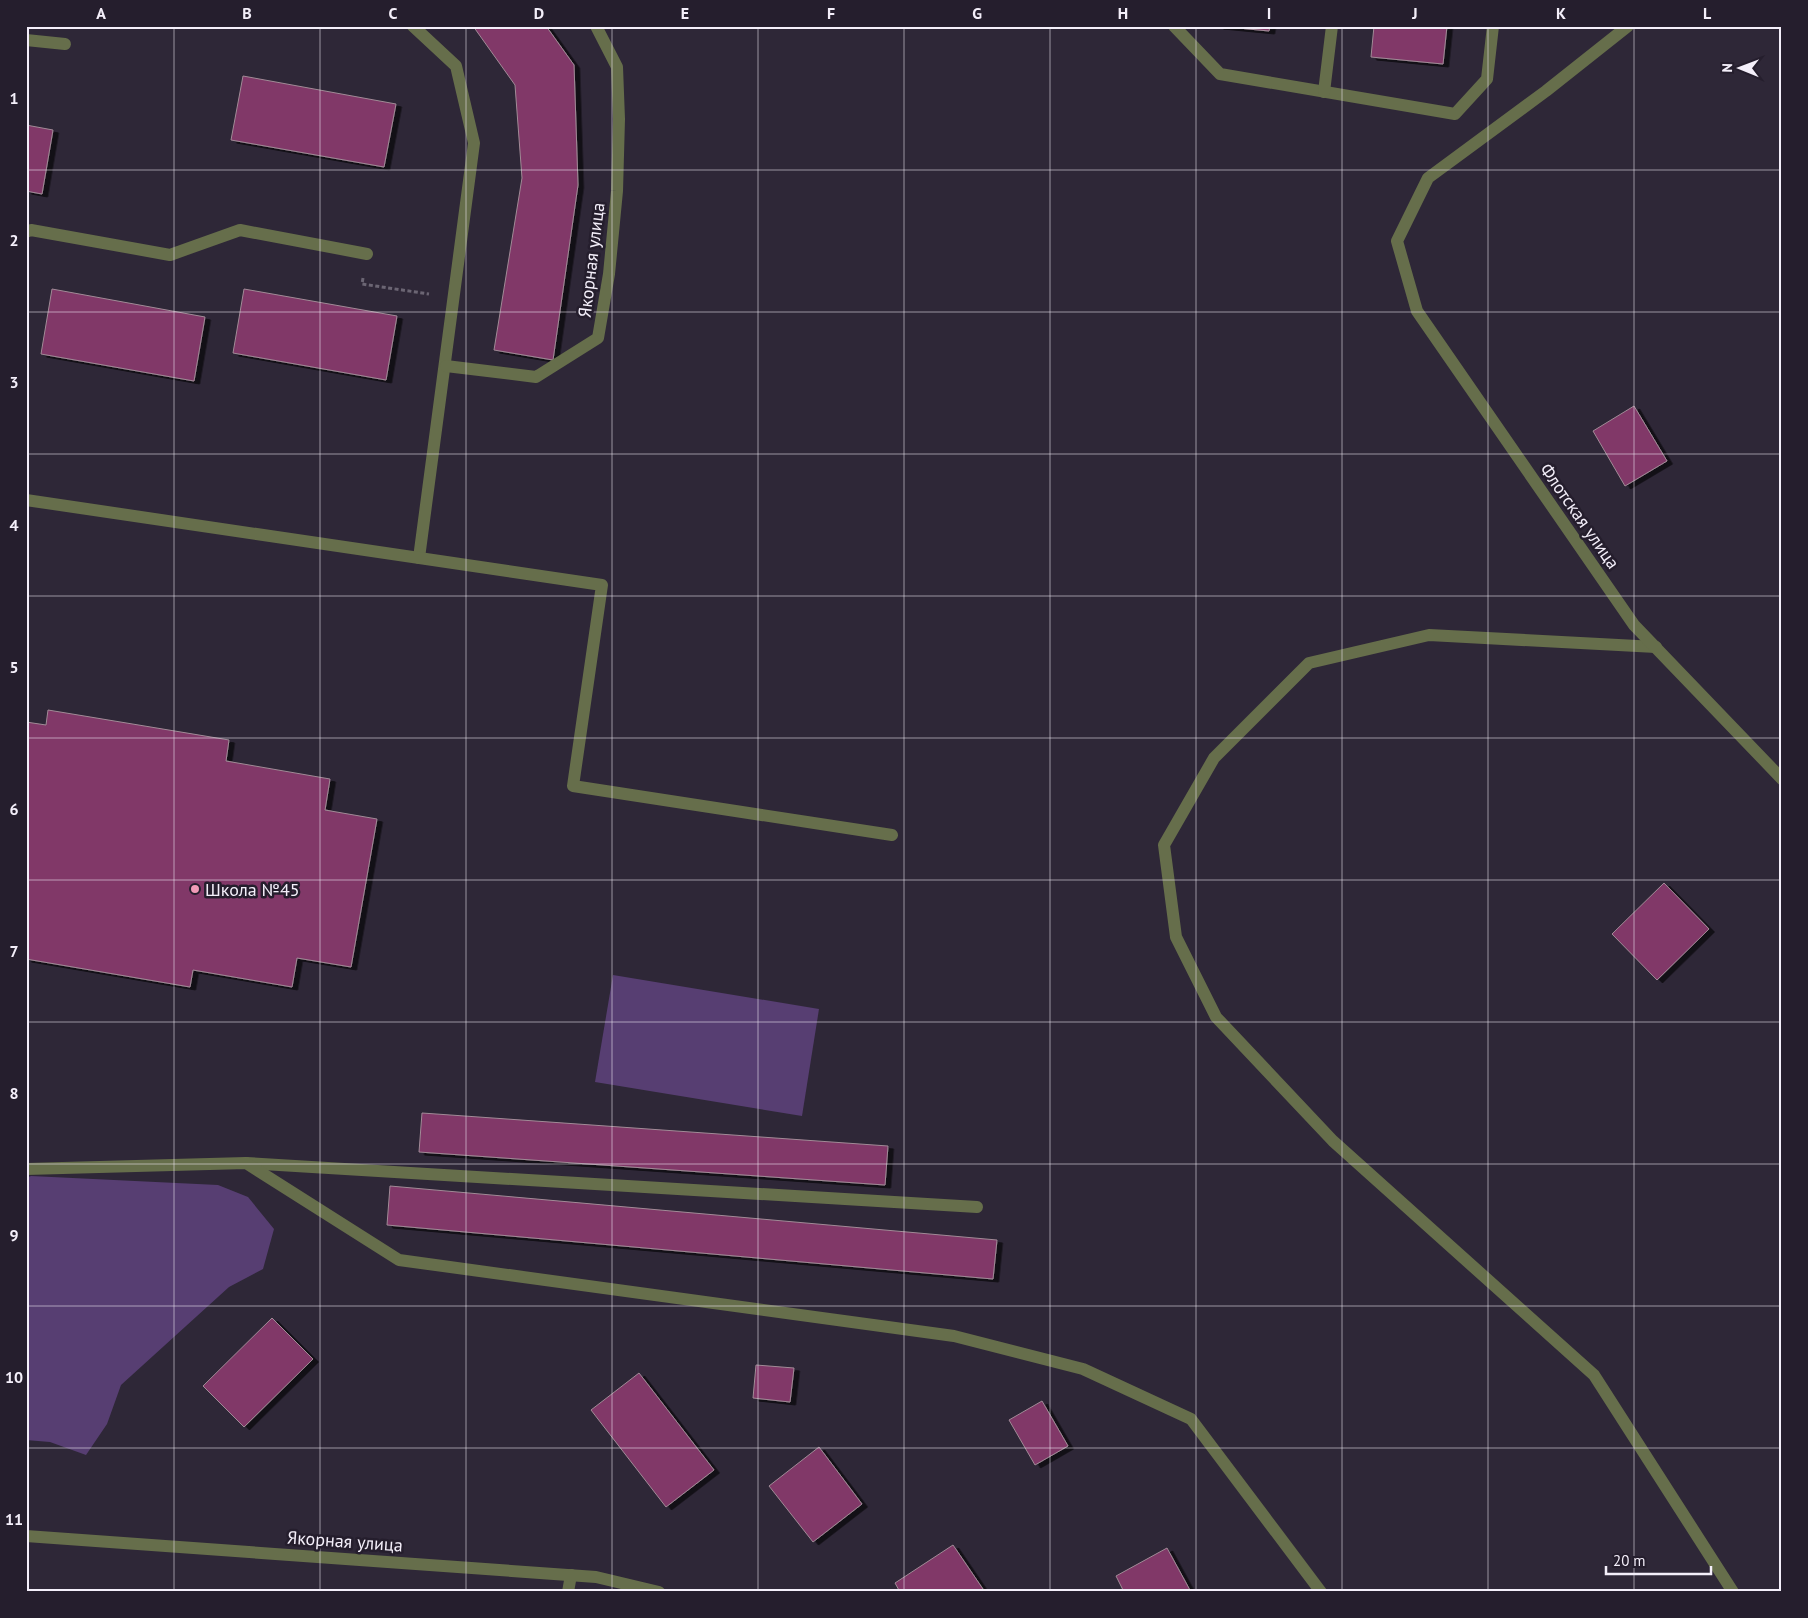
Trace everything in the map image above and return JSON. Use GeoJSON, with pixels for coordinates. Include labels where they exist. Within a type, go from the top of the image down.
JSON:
{"type":"FeatureCollection","features":[{"type":"Feature","properties":{"kind":"street"},"geometry":{"type":"LineString","coordinates":[[413,26],[456,66],[474,144],[419,558]]}},
{"type":"Feature","properties":{"kind":"street","name":"Якорная улица"},"geometry":{"type":"LineString","coordinates":[[446,366],[536,377],[598,338],[609,274],[617,191],[618,119],[617,67],[596,26]]}},
{"type":"Feature","properties":{"kind":"street"},"geometry":{"type":"LineString","coordinates":[[1174,26],[1220,74],[1454,114],[1487,79],[1493,26]]}},
{"type":"Feature","properties":{"kind":"street"},"geometry":{"type":"LineString","coordinates":[[1324,92],[1332,26]]}},
{"type":"Feature","properties":{"kind":"street","name":"Флотская улица"},"geometry":{"type":"LineString","coordinates":[[1628,26],[1546,92],[1428,178],[1397,241],[1417,311],[1634,624],[1782,778]]}},
{"type":"Feature","properties":{"kind":"street"},"geometry":{"type":"LineString","coordinates":[[26,40],[65,44]]}},
{"type":"Feature","properties":{"kind":"street"},"geometry":{"type":"LineString","coordinates":[[26,232],[31,230],[170,256],[240,230],[367,254]]}},
{"type":"Feature","properties":{"kind":"street"},"geometry":{"type":"LineString","coordinates":[[26,500],[602,585],[573,786],[892,835]]}},
{"type":"Feature","properties":{"kind":"street"},"geometry":{"type":"LineString","coordinates":[[1656,647],[1428,635],[1310,663],[1214,758],[1164,845],[1176,937],[1216,1017],[1333,1141],[1594,1375],[1733,1592]]}},
{"type":"Feature","properties":{"kind":"street"},"geometry":{"type":"LineString","coordinates":[[26,1169],[246,1163],[977,1207]]}},
{"type":"Feature","properties":{"kind":"street"},"geometry":{"type":"LineString","coordinates":[[246,1163],[399,1260],[954,1336],[1083,1368],[1190,1419],[1321,1592]]}},
{"type":"Feature","properties":{"kind":"street","name":"Якорная улица"},"geometry":{"type":"LineString","coordinates":[[26,1536],[596,1577],[659,1592]]}},
{"type":"Feature","properties":{"kind":"street"},"geometry":{"type":"LineString","coordinates":[[568,1592],[571,1575]]}},
{"type":"Feature","properties":{"kind":"path"},"geometry":{"type":"LineString","coordinates":[[367,254],[362,284],[404,290]]}},
{"type":"Feature","properties":{"kind":"shaded area"},"geometry":{"type":"Polygon","coordinates":[[[613,975],[819,1009],[802,1116],[595,1082],[613,975]]]}},
{"type":"Feature","properties":{"kind":"shaded area"},"geometry":{"type":"Polygon","coordinates":[[[31,1176],[218,1185],[248,1197],[274,1229],[263,1269],[229,1287],[121,1385],[107,1424],[86,1455],[50,1442],[26,1440],[26,1178],[31,1176]]]}},
{"type":"Feature","properties":{"kind":"building"},"geometry":{"type":"Polygon","coordinates":[[[473,26],[546,26],[574,65],[578,185],[553,360],[494,350],[522,178],[515,85],[473,26]]]}},
{"type":"Feature","properties":{"kind":"building"},"geometry":{"type":"Polygon","coordinates":[[[1218,26],[1270,26],[1269,31],[1218,26]]]}},
{"type":"Feature","properties":{"kind":"building"},"geometry":{"type":"Polygon","coordinates":[[[1374,26],[1447,26],[1443,64],[1371,57],[1374,26]]]}},
{"type":"Feature","properties":{"kind":"building"},"geometry":{"type":"Polygon","coordinates":[[[243,76],[396,104],[384,167],[231,140],[243,76]]]}},
{"type":"Feature","properties":{"kind":"building"},"geometry":{"type":"Polygon","coordinates":[[[26,125],[53,130],[42,194],[26,191],[26,125]]]}},
{"type":"Feature","properties":{"kind":"building"},"geometry":{"type":"Polygon","coordinates":[[[52,289],[205,317],[194,381],[41,354],[52,289]]]}},
{"type":"Feature","properties":{"kind":"building"},"geometry":{"type":"Polygon","coordinates":[[[244,289],[397,316],[386,380],[233,353],[244,289]]]}},
{"type":"Feature","properties":{"kind":"building"},"geometry":{"type":"Polygon","coordinates":[[[1634,406],[1667,461],[1625,486],[1593,431],[1634,406]]]}},
{"type":"Feature","properties":{"kind":"building","name":"Школа №45"},"geometry":{"type":"Polygon","coordinates":[[[48,710],[229,740],[226,761],[330,779],[325,810],[377,819],[351,967],[297,958],[292,987],[193,970],[190,987],[26,959],[26,722],[46,725],[48,710]]]}},
{"type":"Feature","properties":{"kind":"building"},"geometry":{"type":"Polygon","coordinates":[[[1664,883],[1709,929],[1657,980],[1612,934],[1664,883]]]}},
{"type":"Feature","properties":{"kind":"building"},"geometry":{"type":"Polygon","coordinates":[[[422,1113],[888,1146],[885,1185],[419,1152],[422,1113]]]}},
{"type":"Feature","properties":{"kind":"building"},"geometry":{"type":"Polygon","coordinates":[[[390,1186],[997,1240],[993,1279],[387,1225],[390,1186]]]}},
{"type":"Feature","properties":{"kind":"building"},"geometry":{"type":"Polygon","coordinates":[[[272,1318],[313,1359],[244,1427],[203,1386],[272,1318]]]}},
{"type":"Feature","properties":{"kind":"building"},"geometry":{"type":"Polygon","coordinates":[[[756,1365],[794,1368],[790,1402],[753,1398],[756,1365]]]}},
{"type":"Feature","properties":{"kind":"building"},"geometry":{"type":"Polygon","coordinates":[[[639,1373],[714,1470],[666,1507],[591,1410],[639,1373]]]}},
{"type":"Feature","properties":{"kind":"building"},"geometry":{"type":"Polygon","coordinates":[[[1042,1401],[1068,1446],[1035,1465],[1009,1420],[1042,1401]]]}},
{"type":"Feature","properties":{"kind":"building"},"geometry":{"type":"Polygon","coordinates":[[[819,1447],[862,1504],[813,1542],[769,1486],[819,1447]]]}},
{"type":"Feature","properties":{"kind":"building"},"geometry":{"type":"Polygon","coordinates":[[[953,1545],[985,1592],[900,1592],[895,1583],[953,1545]]]}},
{"type":"Feature","properties":{"kind":"building"},"geometry":{"type":"Polygon","coordinates":[[[1167,1548],[1191,1592],[1124,1592],[1116,1576],[1167,1548]]]}},
{"type":"Feature","properties":{"kind":"place","name":"Школа №45"},"geometry":{"type":"Point","coordinates":[195,889]}}]}
